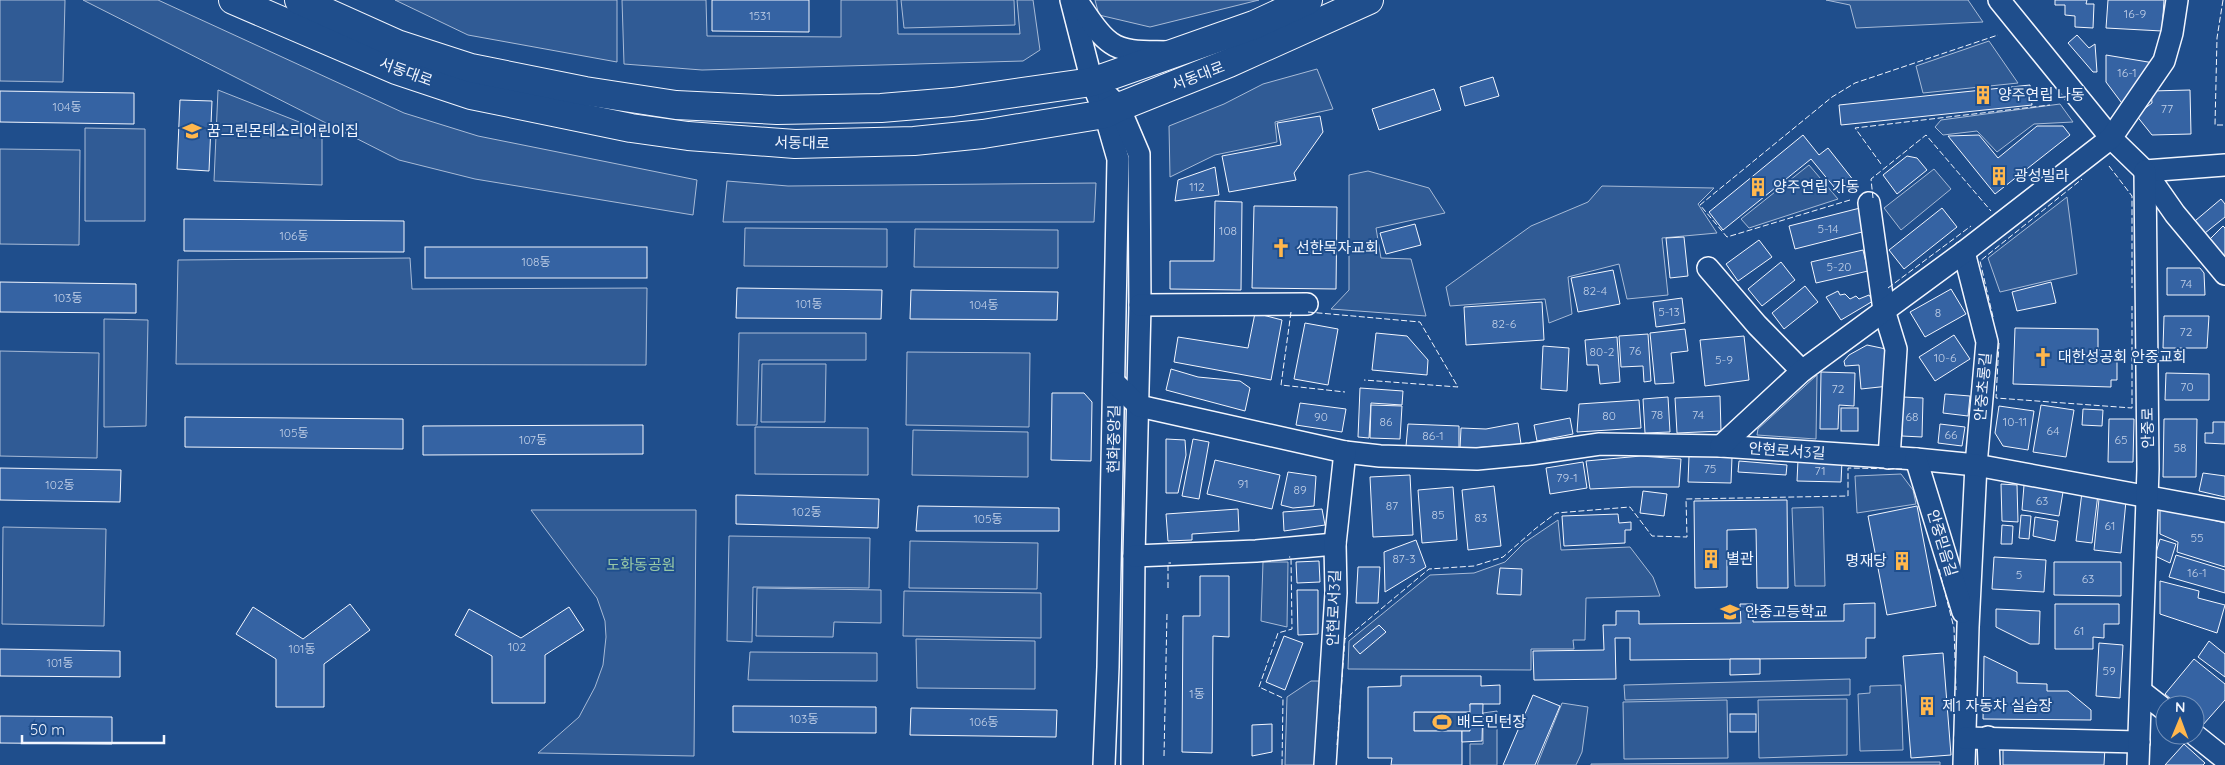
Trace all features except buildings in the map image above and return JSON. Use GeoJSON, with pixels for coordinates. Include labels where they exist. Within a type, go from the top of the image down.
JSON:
{"type":"FeatureCollection","features":[{"type":"Feature","properties":{"kind":"main road","name":"서동대로"},"geometry":{"type":"LineString","coordinates":[[233,0],[396,70],[471,95],[631,128],[688,136],[795,144],[914,141],[983,134],[1112,110],[1229,63],[1369,0]]}},
{"type":"Feature","properties":{"kind":"main road","name":"서동대로"},"geometry":{"type":"LineString","coordinates":[[299,0],[397,44],[471,68],[585,91],[676,105],[777,110],[881,108],[953,102],[1092,82],[1254,25],[1308,0]]}},
{"type":"Feature","properties":{"kind":"street"},"geometry":{"type":"LineString","coordinates":[[1071,0],[1092,82],[1139,154],[1139,406],[1134,556],[1132,765]]}},
{"type":"Feature","properties":{"kind":"street"},"geometry":{"type":"LineString","coordinates":[[1076,0],[1101,34],[1112,45],[1133,50],[1178,52]]}},
{"type":"Feature","properties":{"kind":"street"},"geometry":{"type":"LineString","coordinates":[[1999,0],[2111,138],[2145,171],[2174,214],[2225,274]]}},
{"type":"Feature","properties":{"kind":"street"},"geometry":{"type":"LineString","coordinates":[[1721,446],[1802,371],[1964,252],[2111,138],[2164,61],[2172,34],[2177,0]]}},
{"type":"Feature","properties":{"kind":"street","name":"현화중앙길"},"geometry":{"type":"LineString","coordinates":[[1104,765],[1115,383],[1118,158],[1112,110]]}},
{"type":"Feature","properties":{"kind":"street"},"geometry":{"type":"LineString","coordinates":[[2145,171],[2225,165]]}},
{"type":"Feature","properties":{"kind":"street","name":"안중로"},"geometry":{"type":"LineString","coordinates":[[2138,765],[2142,692],[2147,495],[2145,171]]}},
{"type":"Feature","properties":{"kind":"street"},"geometry":{"type":"LineString","coordinates":[[1868,203],[1884,310],[1896,349],[1889,458]]}},
{"type":"Feature","properties":{"kind":"street","name":"안중초롱길"},"geometry":{"type":"LineString","coordinates":[[1964,252],[1986,342],[1976,465]]}},
{"type":"Feature","properties":{"kind":"street"},"geometry":{"type":"LineString","coordinates":[[1708,268],[1757,325],[1802,371]]}},
{"type":"Feature","properties":{"kind":"street"},"geometry":{"type":"LineString","coordinates":[[1140,305],[1307,304]]}},
{"type":"Feature","properties":{"kind":"street"},"geometry":{"type":"LineString","coordinates":[[1115,383],[1139,406]]}},
{"type":"Feature","properties":{"kind":"street","name":"안현로서3길"},"geometry":{"type":"LineString","coordinates":[[1139,406],[1345,452],[1380,456],[1477,459],[1600,444],[1721,446],[1916,459],[1976,465],[2147,495],[2225,511]]}},
{"type":"Feature","properties":{"kind":"street","name":"안현로서3길"},"geometry":{"type":"LineString","coordinates":[[1325,765],[1336,594],[1335,544],[1345,452]]}},
{"type":"Feature","properties":{"kind":"street","name":"안중믿음길"},"geometry":{"type":"LineString","coordinates":[[1916,459],[1968,627]]}},
{"type":"Feature","properties":{"kind":"street","name":"안중믿음길"},"geometry":{"type":"LineString","coordinates":[[1964,765],[1968,627],[1976,465]]}},
{"type":"Feature","properties":{"kind":"street"},"geometry":{"type":"LineString","coordinates":[[1134,556],[1256,551],[1335,544]]}},
{"type":"Feature","properties":{"kind":"street"},"geometry":{"type":"LineString","coordinates":[[2142,692],[2155,702]]}},
{"type":"Feature","properties":{"kind":"street"},"geometry":{"type":"LineString","coordinates":[[1988,737],[1989,765]]}},
{"type":"Feature","properties":{"kind":"street"},"geometry":{"type":"LineString","coordinates":[[1965,738],[1988,737],[2139,742]]}},
{"type":"Feature","properties":{"kind":"street"},"geometry":{"type":"LineString","coordinates":[[2205,743],[2225,759]]}},
{"type":"Feature","properties":{"kind":"shaded area"},"geometry":{"type":"Polygon","coordinates":[[[0,0],[65,0],[63,82],[0,81],[0,0]]]}},
{"type":"Feature","properties":{"kind":"shaded area"},"geometry":{"type":"Polygon","coordinates":[[[83,0],[158,0],[404,113],[478,136],[697,180],[693,215],[475,179],[399,160],[83,0]]]}},
{"type":"Feature","properties":{"kind":"shaded area"},"geometry":{"type":"Polygon","coordinates":[[[395,0],[617,0],[617,62],[468,35],[395,0]]]}},
{"type":"Feature","properties":{"kind":"shaded area"},"geometry":{"type":"Polygon","coordinates":[[[622,0],[706,0],[707,36],[841,37],[841,0],[897,0],[898,34],[1020,34],[1017,0],[1033,0],[1040,50],[1023,61],[702,70],[624,64],[622,0]]]}},
{"type":"Feature","properties":{"kind":"shaded area"},"geometry":{"type":"Polygon","coordinates":[[[901,0],[1014,0],[1015,25],[904,28],[901,0]]]}},
{"type":"Feature","properties":{"kind":"shaded area"},"geometry":{"type":"Polygon","coordinates":[[[1095,0],[1259,0],[1150,27],[1099,15],[1095,0]]]}},
{"type":"Feature","properties":{"kind":"shaded area"},"geometry":{"type":"Polygon","coordinates":[[[1826,0],[1968,0],[1983,22],[1856,28],[1850,5],[1826,0]]]}},
{"type":"Feature","properties":{"kind":"shaded area"},"geometry":{"type":"Polygon","coordinates":[[[1989,41],[2018,83],[1923,93],[1916,66],[1989,41]]]}},
{"type":"Feature","properties":{"kind":"shaded area"},"geometry":{"type":"Polygon","coordinates":[[[1317,69],[1333,109],[1275,122],[1277,142],[1215,155],[1170,177],[1169,126],[1224,104],[1263,84],[1317,69]]]}},
{"type":"Feature","properties":{"kind":"shaded area"},"geometry":{"type":"Polygon","coordinates":[[[218,90],[322,131],[322,185],[214,181],[218,90]]]}},
{"type":"Feature","properties":{"kind":"shaded area"},"geometry":{"type":"Polygon","coordinates":[[[2060,104],[2073,122],[2034,124],[1997,152],[1977,131],[1943,135],[1935,127],[1941,120],[2060,104]]]}},
{"type":"Feature","properties":{"kind":"shaded area"},"geometry":{"type":"Polygon","coordinates":[[[85,128],[145,129],[145,221],[85,221],[85,128]]]}},
{"type":"Feature","properties":{"kind":"shaded area"},"geometry":{"type":"Polygon","coordinates":[[[0,149],[80,150],[79,245],[0,244],[0,149]]]}},
{"type":"Feature","properties":{"kind":"shaded area"},"geometry":{"type":"Polygon","coordinates":[[[1809,165],[1838,199],[1749,228],[1741,219],[1809,165]]]}},
{"type":"Feature","properties":{"kind":"shaded area"},"geometry":{"type":"Polygon","coordinates":[[[1934,169],[1951,189],[1901,230],[1884,208],[1934,169]]]}},
{"type":"Feature","properties":{"kind":"shaded area"},"geometry":{"type":"Polygon","coordinates":[[[1368,171],[1429,188],[1445,213],[1376,228],[1381,258],[1411,259],[1426,316],[1331,309],[1349,290],[1349,175],[1368,171]]]}},
{"type":"Feature","properties":{"kind":"shaded area"},"geometry":{"type":"Polygon","coordinates":[[[727,181],[788,186],[1096,183],[1094,222],[723,222],[727,181]]]}},
{"type":"Feature","properties":{"kind":"shaded area"},"geometry":{"type":"Polygon","coordinates":[[[1602,186],[1714,188],[1698,204],[1717,233],[1662,238],[1668,295],[1627,299],[1619,264],[1568,277],[1572,314],[1549,323],[1545,299],[1450,306],[1446,287],[1531,226],[1588,202],[1602,186]]]}},
{"type":"Feature","properties":{"kind":"shaded area"},"geometry":{"type":"Polygon","coordinates":[[[2067,197],[2077,274],[2000,292],[1988,258],[2067,197]]]}},
{"type":"Feature","properties":{"kind":"shaded area"},"geometry":{"type":"Polygon","coordinates":[[[745,228],[887,229],[887,267],[744,266],[745,228]]]}},
{"type":"Feature","properties":{"kind":"shaded area"},"geometry":{"type":"Polygon","coordinates":[[[915,229],[1058,230],[1058,268],[914,267],[915,229]]]}},
{"type":"Feature","properties":{"kind":"shaded area"},"geometry":{"type":"Polygon","coordinates":[[[410,258],[412,289],[647,288],[646,365],[176,364],[178,260],[410,258]]]}},
{"type":"Feature","properties":{"kind":"shaded area"},"geometry":{"type":"Polygon","coordinates":[[[104,319],[148,320],[146,426],[104,427],[104,319]]]}},
{"type":"Feature","properties":{"kind":"shaded area"},"geometry":{"type":"Polygon","coordinates":[[[739,333],[866,333],[866,360],[759,360],[757,425],[737,425],[739,333]]]}},
{"type":"Feature","properties":{"kind":"shaded area"},"geometry":{"type":"Polygon","coordinates":[[[0,351],[99,353],[97,458],[0,456],[0,351]]]}},
{"type":"Feature","properties":{"kind":"shaded area"},"geometry":{"type":"Polygon","coordinates":[[[907,352],[1030,353],[1029,427],[906,425],[907,352]]]}},
{"type":"Feature","properties":{"kind":"shaded area"},"geometry":{"type":"Polygon","coordinates":[[[762,364],[826,364],[825,422],[761,422],[762,364]]]}},
{"type":"Feature","properties":{"kind":"shaded area"},"geometry":{"type":"Polygon","coordinates":[[[1817,375],[1816,439],[1757,435],[1758,429],[1817,375]]]}},
{"type":"Feature","properties":{"kind":"shaded area"},"geometry":{"type":"Polygon","coordinates":[[[755,427],[868,428],[868,475],[755,474],[755,427]]]}},
{"type":"Feature","properties":{"kind":"shaded area"},"geometry":{"type":"Polygon","coordinates":[[[913,430],[1028,432],[1028,477],[912,475],[913,430]]]}},
{"type":"Feature","properties":{"kind":"shaded area"},"geometry":{"type":"Polygon","coordinates":[[[1901,474],[1913,490],[1916,504],[1857,513],[1855,476],[1901,474]]]}},
{"type":"Feature","properties":{"kind":"shaded area"},"geometry":{"type":"Polygon","coordinates":[[[1823,507],[1825,586],[1795,586],[1792,508],[1823,507]]]}},
{"type":"Feature","properties":{"kind":"shaded area","name":"도화동공원"},"geometry":{"type":"Polygon","coordinates":[[[531,510],[696,510],[694,756],[538,753],[579,717],[595,687],[603,665],[606,637],[605,621],[597,598],[531,510]]]}},
{"type":"Feature","properties":{"kind":"shaded area"},"geometry":{"type":"Polygon","coordinates":[[[1558,520],[1561,550],[1630,547],[1653,577],[1660,596],[1586,598],[1585,640],[1573,640],[1574,649],[1531,649],[1531,670],[1348,669],[1349,641],[1430,575],[1474,573],[1505,562],[1524,543],[1558,520]]]}},
{"type":"Feature","properties":{"kind":"shaded area"},"geometry":{"type":"Polygon","coordinates":[[[3,527],[106,529],[104,626],[2,624],[3,527]]]}},
{"type":"Feature","properties":{"kind":"shaded area"},"geometry":{"type":"Polygon","coordinates":[[[729,536],[870,538],[869,588],[753,587],[752,642],[727,641],[729,536]]]}},
{"type":"Feature","properties":{"kind":"shaded area"},"geometry":{"type":"Polygon","coordinates":[[[910,541],[1038,543],[1037,589],[909,588],[910,541]]]}},
{"type":"Feature","properties":{"kind":"shaded area"},"geometry":{"type":"Polygon","coordinates":[[[1263,562],[1288,562],[1287,627],[1261,621],[1263,562]]]}},
{"type":"Feature","properties":{"kind":"shaded area"},"geometry":{"type":"Polygon","coordinates":[[[757,588],[881,590],[881,623],[834,622],[833,637],[756,636],[757,588]]]}},
{"type":"Feature","properties":{"kind":"shaded area"},"geometry":{"type":"Polygon","coordinates":[[[904,591],[1041,593],[1041,638],[903,636],[904,591]]]}},
{"type":"Feature","properties":{"kind":"shaded area"},"geometry":{"type":"Polygon","coordinates":[[[916,639],[1035,641],[1035,689],[917,688],[916,639]]]}},
{"type":"Feature","properties":{"kind":"shaded area"},"geometry":{"type":"Polygon","coordinates":[[[750,652],[877,653],[877,681],[748,680],[750,652]]]}},
{"type":"Feature","properties":{"kind":"shaded area"},"geometry":{"type":"Polygon","coordinates":[[[1850,679],[1850,695],[1625,700],[1624,685],[1850,679]]]}},
{"type":"Feature","properties":{"kind":"shaded area"},"geometry":{"type":"Polygon","coordinates":[[[1311,681],[1322,681],[1318,765],[1285,765],[1287,697],[1311,681]]]}},
{"type":"Feature","properties":{"kind":"shaded area"},"geometry":{"type":"Polygon","coordinates":[[[1901,685],[1903,750],[1860,751],[1858,694],[1870,693],[1870,686],[1901,685]]]}},
{"type":"Feature","properties":{"kind":"shaded area"},"geometry":{"type":"Polygon","coordinates":[[[1847,699],[1847,755],[1759,758],[1758,700],[1847,699]]]}},
{"type":"Feature","properties":{"kind":"shaded area"},"geometry":{"type":"Polygon","coordinates":[[[1727,700],[1728,758],[1624,759],[1623,702],[1727,700]]]}},
{"type":"Feature","properties":{"kind":"shaded area"},"geometry":{"type":"Polygon","coordinates":[[[1562,703],[1588,707],[1582,752],[1576,765],[1537,765],[1562,703]]]}},
{"type":"Feature","properties":{"kind":"shaded area"},"geometry":{"type":"Polygon","coordinates":[[[1497,711],[1497,765],[1470,765],[1470,744],[1483,744],[1483,713],[1497,711]]]}},
{"type":"Feature","properties":{"kind":"shaded area","name":"배드민턴장"},"geometry":{"type":"Polygon","coordinates":[[[1414,712],[1471,712],[1470,731],[1414,731],[1414,712]]]}},
{"type":"Feature","properties":{"kind":"shaded area"},"geometry":{"type":"Polygon","coordinates":[[[1940,762],[1940,765],[1591,765],[1591,764],[1940,762]]]}},
{"type":"Feature","properties":{"kind":"fence"},"geometry":{"type":"LineString","coordinates":[[2223,0],[2217,38],[2215,125],[2225,125]]}},
{"type":"Feature","properties":{"kind":"fence"},"geometry":{"type":"LineString","coordinates":[[1850,200],[1727,237],[1700,205],[1832,97],[1855,83],[1998,35]]}},
{"type":"Feature","properties":{"kind":"fence"},"geometry":{"type":"LineString","coordinates":[[1881,164],[1855,128],[2050,105]]}},
{"type":"Feature","properties":{"kind":"fence"},"geometry":{"type":"LineString","coordinates":[[1873,198],[1871,179],[1926,135],[1991,211]]}},
{"type":"Feature","properties":{"kind":"fence"},"geometry":{"type":"LineString","coordinates":[[2109,166],[2132,196],[2132,288]]}},
{"type":"Feature","properties":{"kind":"fence"},"geometry":{"type":"LineString","coordinates":[[1993,317],[1980,261],[2082,179]]}},
{"type":"Feature","properties":{"kind":"fence"},"geometry":{"type":"LineString","coordinates":[[1888,288],[1971,226]]}},
{"type":"Feature","properties":{"kind":"fence"},"geometry":{"type":"LineString","coordinates":[[1999,343],[1996,398],[2132,408],[2132,306]]}},
{"type":"Feature","properties":{"kind":"fence"},"geometry":{"type":"LineString","coordinates":[[1291,312],[1281,385],[1345,392]]}},
{"type":"Feature","properties":{"kind":"fence"},"geometry":{"type":"LineString","coordinates":[[1308,312],[1420,322],[1458,387],[1364,380]]}},
{"type":"Feature","properties":{"kind":"fence"},"geometry":{"type":"LineString","coordinates":[[1337,745],[1345,639],[1429,569],[1474,566],[1503,557],[1556,513],[1630,507],[1652,536],[1687,537],[1686,499],[1848,496],[1848,468],[1902,469]]}},
{"type":"Feature","properties":{"kind":"fence"},"geometry":{"type":"LineString","coordinates":[[1282,765],[1283,698],[1259,687],[1278,633],[1292,629],[1291,557],[1289,557]]}},
{"type":"Feature","properties":{"kind":"fence"},"geometry":{"type":"LineString","coordinates":[[1168,588],[1168,563],[1171,563]]}},
{"type":"Feature","properties":{"kind":"fence"},"geometry":{"type":"LineString","coordinates":[[1939,569],[1954,628],[1956,690]]}},
{"type":"Feature","properties":{"kind":"fence"},"geometry":{"type":"LineString","coordinates":[[1164,756],[1167,613]]}},
{"type":"Feature","properties":{"kind":"place","name":"양주연립 나동"},"geometry":{"type":"Point","coordinates":[1983,95]}},
{"type":"Feature","properties":{"kind":"place","name":"꿈그린몬테소리어린이집"},"geometry":{"type":"Point","coordinates":[192,131]}},
{"type":"Feature","properties":{"kind":"place","name":"광성빌라"},"geometry":{"type":"Point","coordinates":[1999,176]}},
{"type":"Feature","properties":{"kind":"place","name":"양주연립 가동"},"geometry":{"type":"Point","coordinates":[1758,187]}},
{"type":"Feature","properties":{"kind":"place","name":"선한목자교회"},"geometry":{"type":"Point","coordinates":[1281,248]}},
{"type":"Feature","properties":{"kind":"place","name":"대한성공회 안중교회"},"geometry":{"type":"Point","coordinates":[2043,357]}},
{"type":"Feature","properties":{"kind":"place","name":"별관"},"geometry":{"type":"Point","coordinates":[1711,559]}},
{"type":"Feature","properties":{"kind":"place","name":"명재당"},"geometry":{"type":"Point","coordinates":[1902,561]}},
{"type":"Feature","properties":{"kind":"place","name":"안중고등학교"},"geometry":{"type":"Point","coordinates":[1730,612]}},
{"type":"Feature","properties":{"kind":"place","name":"제1 자동차 실습장"},"geometry":{"type":"Point","coordinates":[1927,706]}},
{"type":"Feature","properties":{"kind":"place","name":"배드민턴장"},"geometry":{"type":"Point","coordinates":[1442,722]}}]}
